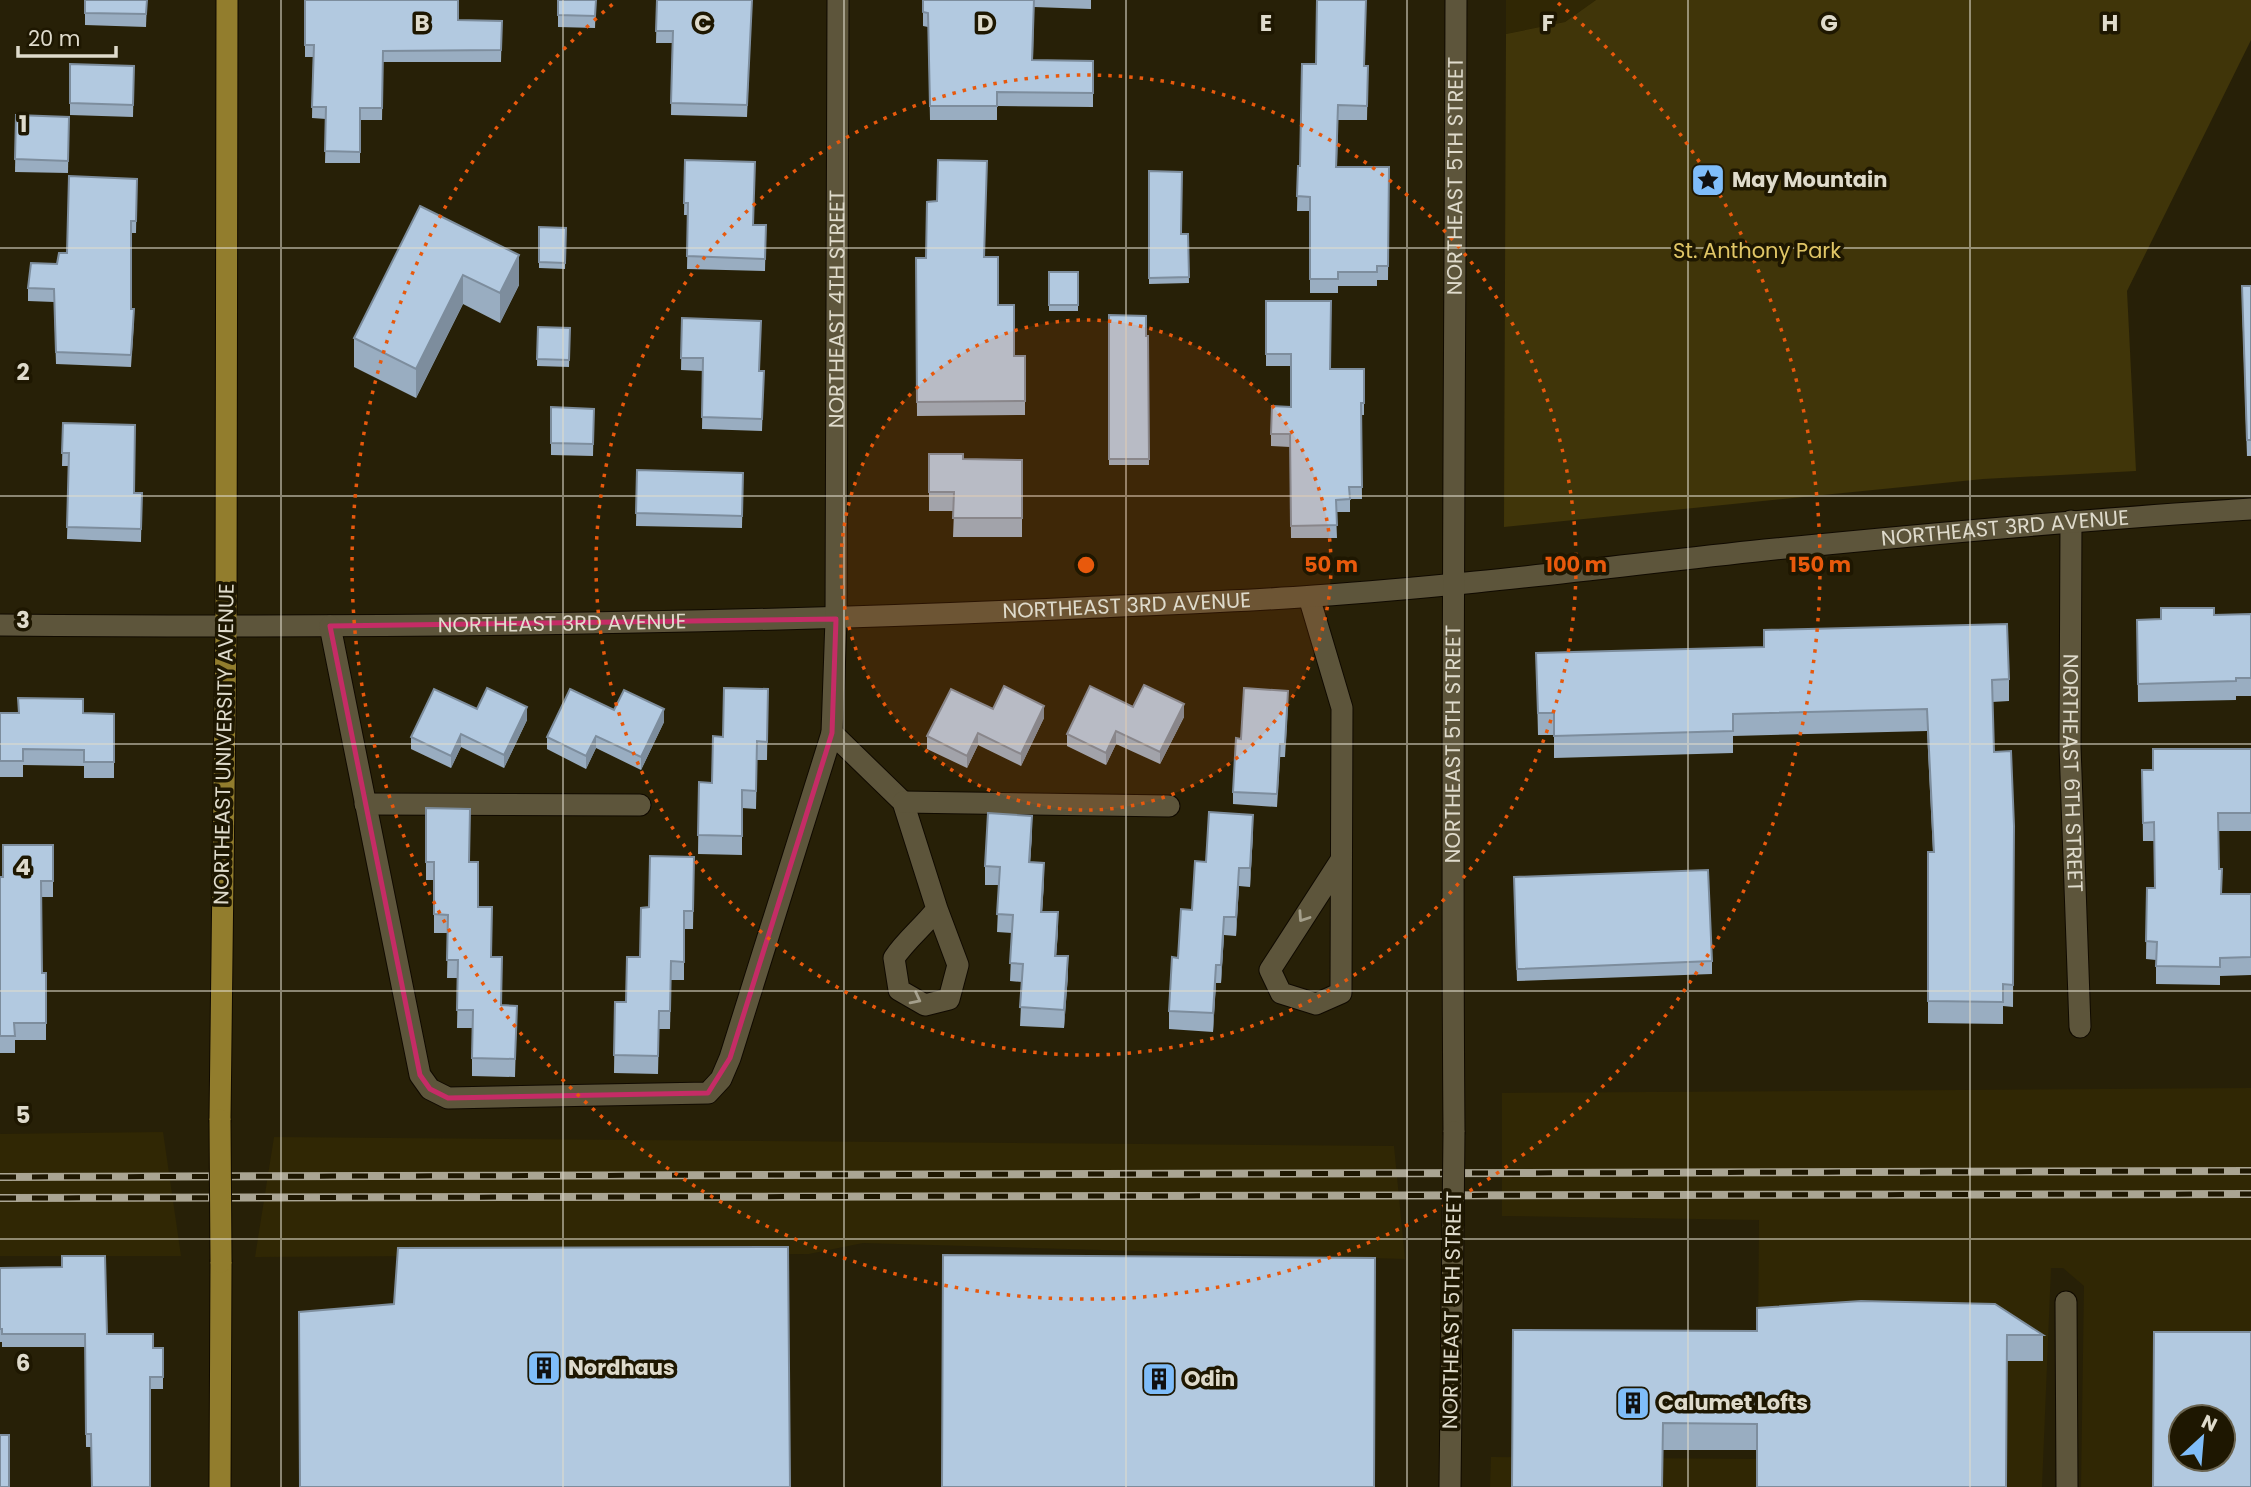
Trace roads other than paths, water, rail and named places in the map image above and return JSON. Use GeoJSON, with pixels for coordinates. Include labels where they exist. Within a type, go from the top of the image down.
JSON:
{"type":"FeatureCollection","features":[{"type":"Feature","properties":{"kind":"main road","name":"NORTHEAST UNIVERSITY AVENUE"},"geometry":{"type":"LineString","coordinates":[[220,1487],[227,0]]}},
{"type":"Feature","properties":{"kind":"street","name":"NORTHEAST 4TH STREET"},"geometry":{"type":"LineString","coordinates":[[365,804],[420,1075],[430,1089],[448,1098],[708,1093],[721,1079],[730,1058],[832,733],[836,619],[838,0]]}},
{"type":"Feature","properties":{"kind":"street","name":"NORTHEAST 5TH STREET"},"geometry":{"type":"LineString","coordinates":[[1450,1487],[1454,1132],[1452,780],[1456,0]]}},
{"type":"Feature","properties":{"kind":"street","name":"NORTHEAST 3RD AVENUE"},"geometry":{"type":"LineString","coordinates":[[0,625],[514,626],[836,619],[1309,597],[1455,586],[1761,551],[2071,520],[2251,509]]}},
{"type":"Feature","properties":{"kind":"street","name":"NORTHEAST 6TH STREET"},"geometry":{"type":"LineString","coordinates":[[2071,520],[2070,746],[2080,1027]]}},
{"type":"Feature","properties":{"kind":"street"},"geometry":{"type":"LineString","coordinates":[[1309,597],[1342,708],[1341,860],[1340,993],[1315,1004],[1281,993],[1270,970],[1282,947],[1341,860]]}},
{"type":"Feature","properties":{"kind":"street"},"geometry":{"type":"LineString","coordinates":[[330,626],[365,804],[640,805]]}},
{"type":"Feature","properties":{"kind":"street"},"geometry":{"type":"LineString","coordinates":[[832,733],[903,802],[937,909]]}},
{"type":"Feature","properties":{"kind":"street"},"geometry":{"type":"LineString","coordinates":[[903,802],[1169,806]]}},
{"type":"Feature","properties":{"kind":"street"},"geometry":{"type":"LineString","coordinates":[[2066,1302],[2067,1487]]}},
{"type":"Feature","properties":{"kind":"railway"},"geometry":{"type":"LineString","coordinates":[[0,1177],[2251,1171]]}},
{"type":"Feature","properties":{"kind":"railway"},"geometry":{"type":"LineString","coordinates":[[0,1198],[2251,1194]]}},
{"type":"Feature","properties":{"kind":"place","name":"May Mountain"},"geometry":{"type":"Point","coordinates":[1708,180]}},
{"type":"Feature","properties":{"kind":"place","name":"Nordhaus"},"geometry":{"type":"Point","coordinates":[544,1368]}},
{"type":"Feature","properties":{"kind":"place","name":"Odin"},"geometry":{"type":"Point","coordinates":[1159,1379]}},
{"type":"Feature","properties":{"kind":"place","name":"Calumet Lofts"},"geometry":{"type":"Point","coordinates":[1633,1403]}},
{"type":"Feature","properties":{"kind":"park label","name":"St. Anthony Park"},"geometry":{"type":"Point","coordinates":[1757,251]}}]}
